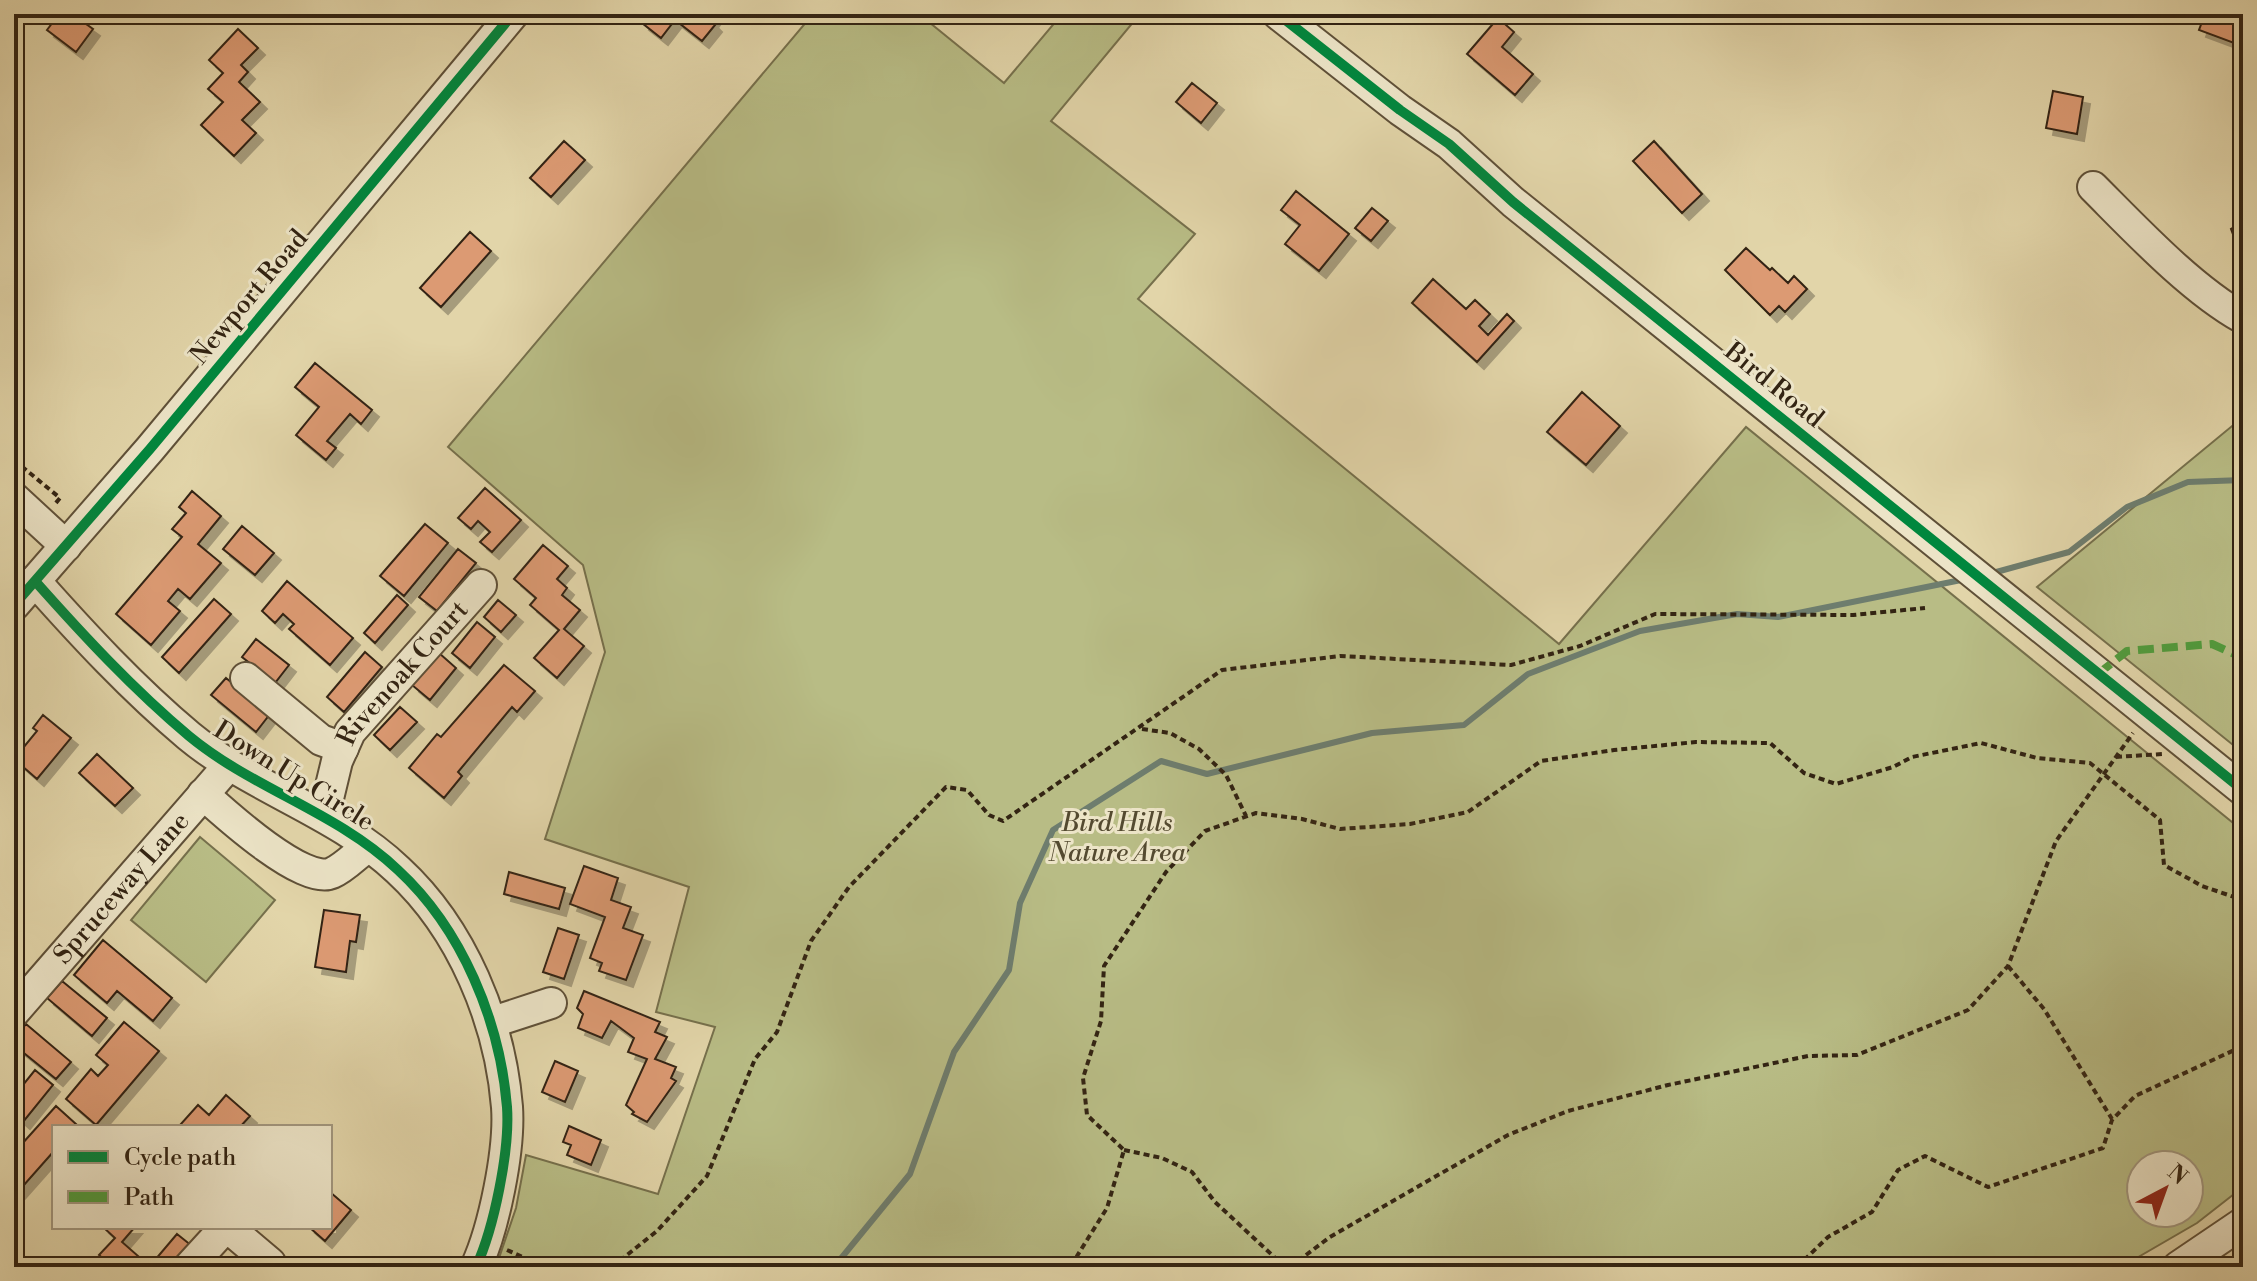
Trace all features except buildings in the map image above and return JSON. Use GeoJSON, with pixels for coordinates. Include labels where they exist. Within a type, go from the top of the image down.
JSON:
{"type":"FeatureCollection","features":[{"type":"Feature","properties":{"kind":"street","name":"Newport Road"},"geometry":{"type":"LineString","coordinates":[[14,605],[150,449],[513,14]]}},
{"type":"Feature","properties":{"kind":"street","name":"Bird Road"},"geometry":{"type":"LineString","coordinates":[[1278,14],[1400,110],[1449,144],[1513,202],[2243,790]]}},
{"type":"Feature","properties":{"kind":"street"},"geometry":{"type":"LineString","coordinates":[[2093,187],[2154,247],[2220,305],[2243,318]]}},
{"type":"Feature","properties":{"kind":"street"},"geometry":{"type":"LineString","coordinates":[[14,498],[66,546]]}},
{"type":"Feature","properties":{"kind":"street","name":"Down Up Circle"},"geometry":{"type":"LineString","coordinates":[[35,581],[92,645],[189,736],[229,765],[324,815],[397,869],[431,906],[456,944],[493,1022],[507,1109],[501,1185],[480,1253]]}},
{"type":"Feature","properties":{"kind":"street","name":"Rivenoak Court"},"geometry":{"type":"LineString","coordinates":[[324,815],[350,732],[481,585]]}},
{"type":"Feature","properties":{"kind":"street"},"geometry":{"type":"LineString","coordinates":[[246,678],[321,740],[343,748]]}},
{"type":"Feature","properties":{"kind":"street","name":"Spruceway Lane"},"geometry":{"type":"LineString","coordinates":[[14,1012],[229,765]]}},
{"type":"Feature","properties":{"kind":"street"},"geometry":{"type":"LineString","coordinates":[[203,794],[236,824],[283,857],[320,875],[332,874],[367,847]]}},
{"type":"Feature","properties":{"kind":"street"},"geometry":{"type":"LineString","coordinates":[[493,1022],[551,1003]]}},
{"type":"Feature","properties":{"kind":"street"},"geometry":{"type":"LineString","coordinates":[[2178,1267],[2243,1223]]}},
{"type":"Feature","properties":{"kind":"street"},"geometry":{"type":"LineString","coordinates":[[189,1267],[221,1232],[231,1230],[269,1265]]}},
{"type":"Feature","properties":{"kind":"path"},"geometry":{"type":"LineString","coordinates":[[14,460],[60,498],[53,505]]}},
{"type":"Feature","properties":{"kind":"path"},"geometry":{"type":"LineString","coordinates":[[612,1267],[657,1231],[707,1176],[755,1059],[777,1032],[811,941],[849,887],[946,787],[967,790],[989,815],[1003,821],[1222,670],[1340,656],[1511,665],[1580,646],[1655,614],[1853,615],[1925,608]]}},
{"type":"Feature","properties":{"kind":"path"},"geometry":{"type":"LineString","coordinates":[[2147,714],[2104,772],[2056,841],[2008,966],[1968,1010],[1857,1055],[1808,1056],[1668,1085],[1568,1111],[1508,1135],[1330,1237],[1288,1267],[1215,1202],[1192,1172],[1162,1158],[1124,1150],[1087,1115],[1083,1078],[1101,1021],[1104,966],[1166,872],[1205,831],[1256,813],[1302,819],[1340,829],[1410,824],[1468,812],[1541,761],[1696,742],[1770,743],[1804,773],[1836,784],[1893,767],[1912,757],[1981,743],[2037,758],[2090,763],[2104,772],[2160,820],[2164,865],[2202,886],[2243,900]]}},
{"type":"Feature","properties":{"kind":"path"},"geometry":{"type":"LineString","coordinates":[[1140,728],[1170,733],[1199,749],[1226,775],[1246,816]]}},
{"type":"Feature","properties":{"kind":"path"},"geometry":{"type":"LineString","coordinates":[[2116,757],[2172,754],[2184,743]]}},
{"type":"Feature","properties":{"kind":"path"},"geometry":{"type":"LineString","coordinates":[[2008,966],[2044,1009],[2112,1120]]}},
{"type":"Feature","properties":{"kind":"path"},"geometry":{"type":"LineString","coordinates":[[1797,1267],[1828,1237],[1872,1212],[1898,1170],[1925,1156],[1988,1187],[2103,1148],[2112,1120],[2135,1096],[2243,1046]]}},
{"type":"Feature","properties":{"kind":"path"},"geometry":{"type":"LineString","coordinates":[[1074,1267],[1077,1256],[1107,1208],[1124,1150]]}},
{"type":"Feature","properties":{"kind":"path"},"geometry":{"type":"LineString","coordinates":[[480,1253],[545,1267]]}},
{"type":"Feature","properties":{"kind":"green space","name":"Bird Hills Nature Area"},"geometry":{"type":"Polygon","coordinates":[[[813,14],[919,14],[1004,83],[1062,14],[1140,14],[1051,121],[1195,234],[1138,299],[1559,644],[1746,427],[2243,831],[2243,1187],[2205,1217],[2205,1149],[2125,1149],[2125,1229],[2187,1229],[2121,1267],[496,1267],[516,1208],[526,1155],[658,1194],[715,1027],[656,1012],[689,887],[545,839],[605,652],[583,565],[448,447],[813,14]]]}},
{"type":"Feature","properties":{"kind":"green space"},"geometry":{"type":"Polygon","coordinates":[[[2243,417],[2243,753],[2037,587],[2243,417]]]}},
{"type":"Feature","properties":{"kind":"green space"},"geometry":{"type":"Polygon","coordinates":[[[200,837],[275,900],[206,982],[131,920],[200,837]]]}},
{"type":"Feature","properties":{"kind":"waterway"},"geometry":{"type":"LineString","coordinates":[[1989,574],[2069,552],[2127,507],[2188,482],[2243,480]]}},
{"type":"Feature","properties":{"kind":"waterway"},"geometry":{"type":"LineString","coordinates":[[834,1267],[910,1174],[954,1052],[1009,970],[1020,903],[1053,830],[1161,761],[1207,774],[1372,733],[1464,725],[1528,674],[1640,631],[1737,614],[1778,617],[1966,579]]}},
{"type":"Feature","properties":{"kind":"marked path"},"geometry":{"type":"LineString","coordinates":[[2098,674],[2127,651],[2212,644],[2243,658]]}},
{"type":"Feature","properties":{"kind":"cycle path"},"geometry":{"type":"LineString","coordinates":[[14,605],[150,449],[513,14]]}},
{"type":"Feature","properties":{"kind":"cycle path"},"geometry":{"type":"LineString","coordinates":[[1278,14],[1400,110],[1449,144],[1513,202],[2243,790]]}},
{"type":"Feature","properties":{"kind":"cycle path"},"geometry":{"type":"LineString","coordinates":[[35,581],[109,661],[189,736],[214,755],[349,832],[374,850],[421,894],[441,920],[459,948],[486,1010],[496,1042],[507,1107],[506,1145],[499,1188],[489,1232],[476,1267]]}}]}
